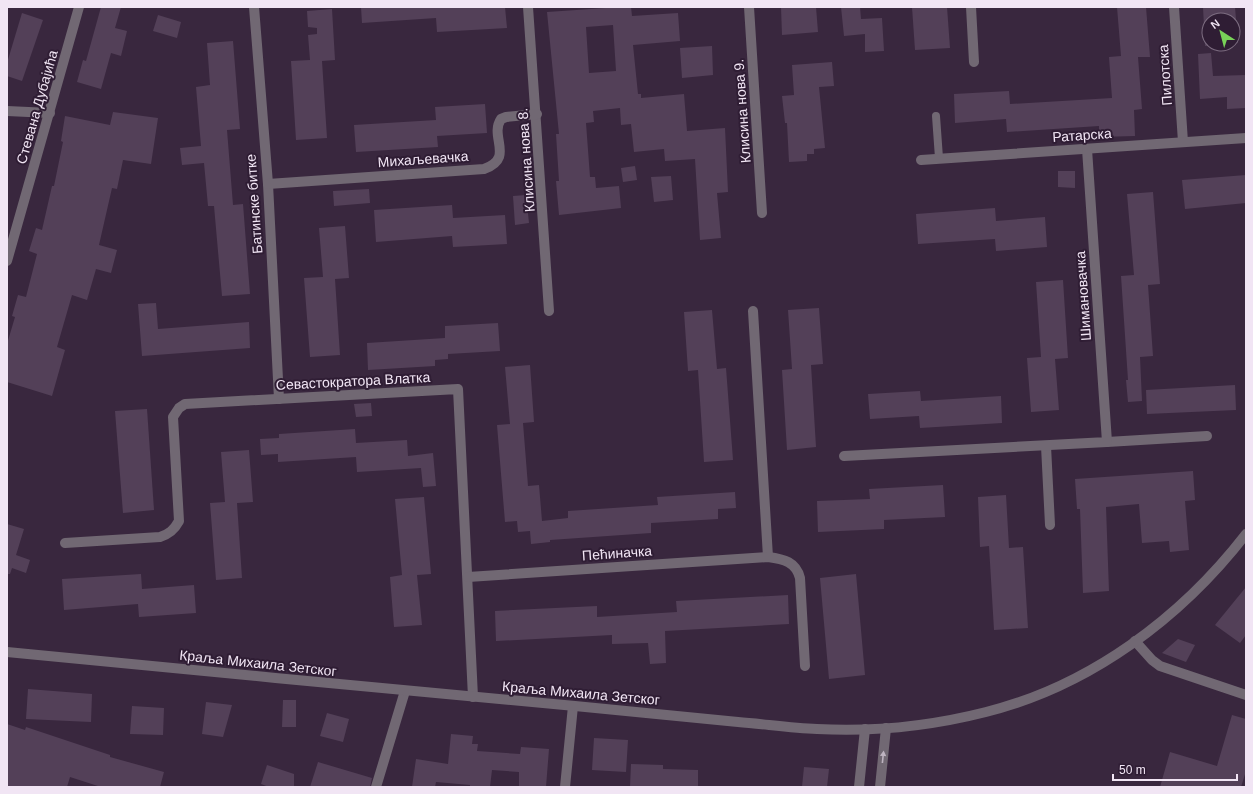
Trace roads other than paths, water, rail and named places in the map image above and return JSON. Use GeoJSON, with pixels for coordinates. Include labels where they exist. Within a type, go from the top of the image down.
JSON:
{"type":"FeatureCollection","features":[{"type":"Feature","properties":{"kind":"street","name":"Стевана Дубајића"},"geometry":{"type":"LineString","coordinates":[[7,261],[79,7]]}},
{"type":"Feature","properties":{"kind":"street","name":"Батинске битке"},"geometry":{"type":"LineString","coordinates":[[254,7],[268,184],[279,399]]}},
{"type":"Feature","properties":{"kind":"street","name":"Клисина нова 8."},"geometry":{"type":"LineString","coordinates":[[528,7],[537,114],[549,311]]}},
{"type":"Feature","properties":{"kind":"street","name":"Клисина нова 9."},"geometry":{"type":"LineString","coordinates":[[749,7],[762,213]]}},
{"type":"Feature","properties":{"kind":"street"},"geometry":{"type":"LineString","coordinates":[[971,7],[974,62]]}},
{"type":"Feature","properties":{"kind":"street","name":"Пилотска"},"geometry":{"type":"LineString","coordinates":[[1174,7],[1183,142]]}},
{"type":"Feature","properties":{"kind":"street"},"geometry":{"type":"LineString","coordinates":[[7,111],[50,113]]}},
{"type":"Feature","properties":{"kind":"street","name":"Михаљевачка"},"geometry":{"type":"LineString","coordinates":[[268,184],[484,169],[495,164],[498,160],[500,154],[498,127],[501,119],[506,116],[537,114]]}},
{"type":"Feature","properties":{"kind":"street","name":"Ратарска"},"geometry":{"type":"LineString","coordinates":[[921,160],[1246,138]]}},
{"type":"Feature","properties":{"kind":"street","name":"Шимановачка"},"geometry":{"type":"LineString","coordinates":[[1087,148],[1106,442]]}},
{"type":"Feature","properties":{"kind":"street"},"geometry":{"type":"LineString","coordinates":[[753,311],[768,557]]}},
{"type":"Feature","properties":{"kind":"street","name":"Севастократора Влатка"},"geometry":{"type":"LineString","coordinates":[[65,544],[160,537],[168,534],[175,528],[179,521],[173,417],[176,411],[185,404],[458,389],[468,577],[472,697]]}},
{"type":"Feature","properties":{"kind":"street"},"geometry":{"type":"LineString","coordinates":[[844,456],[1207,436]]}},
{"type":"Feature","properties":{"kind":"street"},"geometry":{"type":"LineString","coordinates":[[1046,446],[1050,525]]}},
{"type":"Feature","properties":{"kind":"street","name":"Краља Михаила Зетског"},"geometry":{"type":"LineString","coordinates":[[7,652],[405,692],[817,729],[886,728],[940,723],[988,712],[1020,702],[1073,680],[1135,641],[1178,608],[1222,564],[1246,534]]}},
{"type":"Feature","properties":{"kind":"street","name":"Пећиначка"},"geometry":{"type":"LineString","coordinates":[[468,577],[768,557],[786,560],[795,567],[800,578],[805,666]]}},
{"type":"Feature","properties":{"kind":"street"},"geometry":{"type":"LineString","coordinates":[[1135,641],[1152,660],[1160,666],[1246,695]]}},
{"type":"Feature","properties":{"kind":"street"},"geometry":{"type":"LineString","coordinates":[[376,787],[405,692]]}},
{"type":"Feature","properties":{"kind":"street"},"geometry":{"type":"LineString","coordinates":[[565,787],[573,706]]}},
{"type":"Feature","properties":{"kind":"street"},"geometry":{"type":"LineString","coordinates":[[880,787],[886,728]]}},
{"type":"Feature","properties":{"kind":"street"},"geometry":{"type":"LineString","coordinates":[[859,787],[865,729]]}},
{"type":"Feature","properties":{"kind":"lane"},"geometry":{"type":"LineString","coordinates":[[936,116],[939,158]]}}]}
